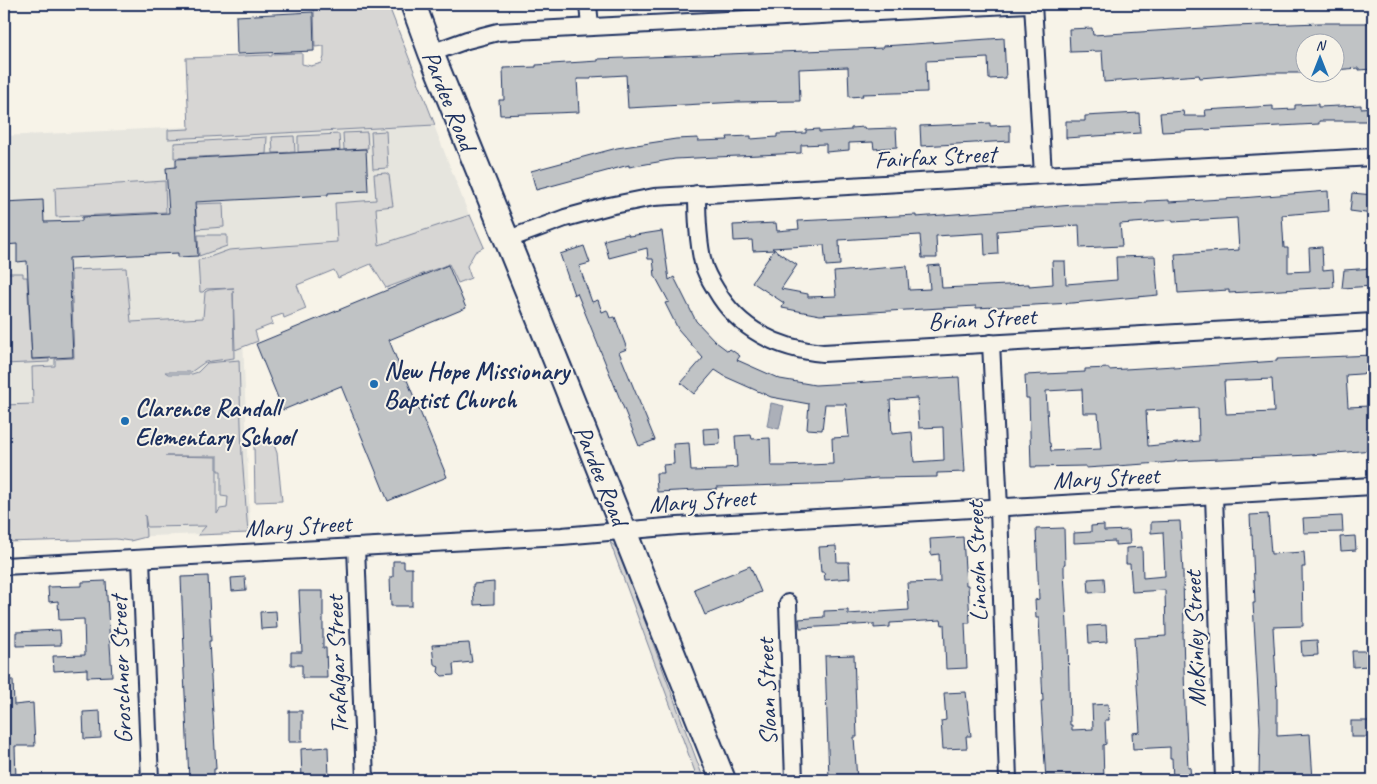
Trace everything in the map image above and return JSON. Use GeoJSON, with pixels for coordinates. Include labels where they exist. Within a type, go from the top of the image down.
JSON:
{"type":"FeatureCollection","features":[{"type":"Feature","properties":{"kind":"main road","name":"Pardee Road"},"geometry":{"type":"LineString","coordinates":[[413,4],[723,780]]}},
{"type":"Feature","properties":{"kind":"street"},"geometry":{"type":"LineString","coordinates":[[588,4],[590,27]]}},
{"type":"Feature","properties":{"kind":"street"},"geometry":{"type":"LineString","coordinates":[[431,53],[467,40],[498,32],[1029,4]]}},
{"type":"Feature","properties":{"kind":"street"},"geometry":{"type":"LineString","coordinates":[[1033,4],[1043,174]]}},
{"type":"Feature","properties":{"kind":"street","name":"Fairfax Street"},"geometry":{"type":"LineString","coordinates":[[506,240],[565,218],[609,206],[654,198],[1043,174],[1373,157]]}},
{"type":"Feature","properties":{"kind":"street","name":"Brian Street"},"geometry":{"type":"LineString","coordinates":[[697,194],[703,264],[720,298],[735,316],[752,330],[767,339],[792,348],[823,352],[1373,322]]}},
{"type":"Feature","properties":{"kind":"street","name":"Lincoln Street"},"geometry":{"type":"LineString","coordinates":[[991,343],[999,508],[1008,780]]}},
{"type":"Feature","properties":{"kind":"street","name":"Mary Street"},"geometry":{"type":"LineString","coordinates":[[4,566],[562,536],[624,530],[1373,486]]}},
{"type":"Feature","properties":{"kind":"street","name":"McKinley Street"},"geometry":{"type":"LineString","coordinates":[[1214,496],[1224,780]]}},
{"type":"Feature","properties":{"kind":"street","name":"Trafalgar Street"},"geometry":{"type":"LineString","coordinates":[[356,547],[365,780]]}},
{"type":"Feature","properties":{"kind":"street","name":"Groschner Street"},"geometry":{"type":"LineString","coordinates":[[141,558],[150,780]]}},
{"type":"Feature","properties":{"kind":"street","name":"Sloan Street"},"geometry":{"type":"LineString","coordinates":[[788,603],[794,780]]}},
{"type":"Feature","properties":{"kind":"shaded area"},"geometry":{"type":"Polygon","coordinates":[[[303,4],[388,4],[435,125],[168,139],[168,130],[189,129],[186,58],[272,56],[272,54],[302,53],[302,64],[311,66],[322,63],[324,46],[315,47],[314,8],[303,4]]]}},
{"type":"Feature","properties":{"kind":"shaded area","name":"Clarence Randall Elementary School"},"geometry":{"type":"Polygon","coordinates":[[[430,115],[481,246],[314,257],[242,309],[250,532],[4,542],[4,136],[430,115]]]}},
{"type":"Feature","properties":{"kind":"shaded area"},"geometry":{"type":"Polygon","coordinates":[[[386,131],[388,168],[373,169],[371,132],[386,131]]]}},
{"type":"Feature","properties":{"kind":"shaded area"},"geometry":{"type":"Polygon","coordinates":[[[367,132],[368,148],[344,150],[343,133],[367,132]]]}},
{"type":"Feature","properties":{"kind":"shaded area"},"geometry":{"type":"Polygon","coordinates":[[[339,134],[340,150],[298,152],[298,136],[339,134]]]}},
{"type":"Feature","properties":{"kind":"shaded area"},"geometry":{"type":"Polygon","coordinates":[[[294,136],[295,152],[273,153],[272,137],[294,136]]]}},
{"type":"Feature","properties":{"kind":"shaded area"},"geometry":{"type":"Polygon","coordinates":[[[267,137],[266,154],[174,158],[174,143],[267,137]]]}},
{"type":"Feature","properties":{"kind":"shaded area"},"geometry":{"type":"Polygon","coordinates":[[[386,173],[389,175],[393,206],[376,208],[379,245],[470,215],[484,247],[475,252],[467,266],[471,278],[458,283],[449,264],[386,288],[371,264],[338,278],[334,270],[297,285],[306,309],[284,318],[283,314],[271,318],[273,324],[255,331],[258,341],[235,350],[233,290],[234,358],[205,362],[191,372],[165,372],[168,374],[192,374],[198,372],[207,363],[239,360],[242,456],[248,533],[198,535],[206,526],[147,527],[145,515],[146,537],[130,541],[116,539],[4,542],[4,405],[33,404],[32,367],[55,366],[55,359],[74,358],[71,270],[126,268],[131,322],[203,318],[205,292],[234,288],[206,289],[200,292],[198,260],[229,250],[337,242],[335,203],[376,200],[374,174],[386,173]],[[165,456],[217,457],[217,514],[220,509],[227,508],[228,497],[221,496],[221,471],[218,471],[218,456],[165,456]]]}},
{"type":"Feature","properties":{"kind":"shaded area"},"geometry":{"type":"Polygon","coordinates":[[[165,181],[166,212],[56,217],[55,188],[165,181]]]}},
{"type":"Feature","properties":{"kind":"shaded area"},"geometry":{"type":"Polygon","coordinates":[[[223,203],[224,227],[197,229],[196,208],[194,208],[194,204],[223,203]]]}},
{"type":"Feature","properties":{"kind":"shaded area"},"geometry":{"type":"Polygon","coordinates":[[[198,235],[227,235],[227,246],[199,256],[198,235]]]}},
{"type":"Feature","properties":{"kind":"shaded area"},"geometry":{"type":"Polygon","coordinates":[[[4,273],[23,273],[23,277],[27,277],[32,360],[49,359],[49,362],[4,364],[4,273]]]}},
{"type":"Feature","properties":{"kind":"shaded area"},"geometry":{"type":"Polygon","coordinates":[[[771,403],[784,406],[779,429],[767,426],[771,403]]]}},
{"type":"Feature","properties":{"kind":"shaded area"},"geometry":{"type":"Polygon","coordinates":[[[273,442],[277,453],[282,501],[255,502],[254,444],[273,442]]]}},
{"type":"Feature","properties":{"kind":"shaded area"},"geometry":{"type":"Polygon","coordinates":[[[610,542],[618,549],[704,780],[698,780],[610,542]]]}},
{"type":"Feature","properties":{"kind":"building"},"geometry":{"type":"Polygon","coordinates":[[[313,12],[314,51],[237,54],[236,16],[313,12]]]}},
{"type":"Feature","properties":{"kind":"building"},"geometry":{"type":"Polygon","coordinates":[[[1373,23],[1373,69],[1344,69],[1344,32],[1294,32],[1294,73],[1262,73],[1200,78],[1199,75],[1104,82],[1102,51],[1070,52],[1069,29],[1092,28],[1093,35],[1234,26],[1373,23]]]}},
{"type":"Feature","properties":{"kind":"building"},"geometry":{"type":"Polygon","coordinates":[[[1004,38],[1006,78],[989,79],[988,58],[926,61],[927,92],[862,94],[863,96],[849,97],[848,67],[799,69],[800,101],[738,102],[628,108],[626,75],[577,79],[579,112],[500,115],[499,100],[504,100],[503,68],[536,67],[536,65],[598,61],[598,59],[883,48],[883,46],[1004,38]]]}},
{"type":"Feature","properties":{"kind":"building"},"geometry":{"type":"Polygon","coordinates":[[[1318,104],[1318,107],[1361,105],[1361,108],[1373,107],[1373,121],[1319,121],[1319,124],[1162,132],[1160,113],[1183,111],[1184,116],[1206,116],[1205,110],[1273,106],[1273,110],[1295,109],[1295,105],[1318,104]]]}},
{"type":"Feature","properties":{"kind":"building"},"geometry":{"type":"Polygon","coordinates":[[[1139,113],[1140,133],[1066,138],[1066,121],[1085,121],[1085,116],[1139,113]]]}},
{"type":"Feature","properties":{"kind":"building"},"geometry":{"type":"Polygon","coordinates":[[[990,123],[990,126],[1010,125],[1010,141],[921,146],[920,126],[990,123]]]}},
{"type":"Feature","properties":{"kind":"building"},"geometry":{"type":"Polygon","coordinates":[[[864,127],[865,129],[896,128],[897,147],[874,149],[873,142],[849,143],[849,150],[826,152],[826,144],[801,145],[801,153],[675,159],[629,167],[629,165],[536,190],[531,171],[617,148],[676,139],[698,138],[698,141],[728,140],[727,137],[751,136],[751,139],[777,137],[777,134],[806,133],[806,130],[819,129],[819,132],[851,130],[851,128],[864,127]]]}},
{"type":"Feature","properties":{"kind":"building"},"geometry":{"type":"Polygon","coordinates":[[[366,149],[368,191],[195,202],[198,256],[178,257],[178,253],[69,258],[73,357],[32,359],[27,261],[17,262],[17,244],[5,245],[4,202],[43,200],[44,222],[82,221],[82,217],[169,213],[166,168],[176,167],[176,159],[366,149]]]}},
{"type":"Feature","properties":{"kind":"building"},"geometry":{"type":"Polygon","coordinates":[[[1328,191],[1329,211],[1282,215],[1284,248],[1288,248],[1288,272],[1310,271],[1309,248],[1322,247],[1323,270],[1333,269],[1334,287],[1229,293],[1229,290],[1178,293],[1175,254],[1239,250],[1237,218],[1120,224],[1122,246],[1080,248],[1079,225],[997,231],[998,254],[985,255],[984,233],[936,236],[937,258],[922,258],[920,235],[839,240],[840,265],[826,266],[824,245],[772,248],[797,265],[781,289],[808,294],[808,297],[836,296],[834,272],[907,266],[909,290],[930,289],[928,266],[940,265],[942,288],[1029,284],[1029,286],[1053,284],[1052,261],[1065,261],[1066,284],[1117,280],[1116,257],[1155,256],[1158,295],[1072,303],[976,308],[976,306],[820,315],[782,308],[784,303],[752,282],[774,250],[753,251],[752,240],[734,241],[733,225],[776,223],[777,231],[799,229],[798,221],[916,215],[916,217],[1074,205],[1146,203],[1146,201],[1169,200],[1169,202],[1328,191]]]}},
{"type":"Feature","properties":{"kind":"building"},"geometry":{"type":"Polygon","coordinates":[[[1352,193],[1373,195],[1373,214],[1350,211],[1352,193]]]}},
{"type":"Feature","properties":{"kind":"building"},"geometry":{"type":"Polygon","coordinates":[[[662,231],[669,280],[674,277],[696,321],[716,342],[728,351],[730,349],[740,356],[737,360],[780,379],[815,385],[959,377],[965,472],[937,473],[937,477],[877,478],[845,481],[845,483],[717,487],[717,489],[657,492],[656,473],[664,473],[663,465],[674,464],[673,444],[689,443],[691,471],[725,470],[725,468],[737,467],[735,436],[751,435],[752,439],[770,438],[771,466],[833,464],[832,438],[849,437],[846,404],[825,404],[822,430],[807,429],[809,404],[771,397],[726,377],[715,370],[694,394],[681,383],[703,358],[678,329],[665,303],[669,302],[655,276],[653,259],[648,259],[647,248],[609,258],[604,240],[628,234],[629,236],[662,231]],[[917,398],[890,400],[892,434],[912,432],[914,462],[944,460],[943,427],[919,428],[917,398]]]}},
{"type":"Feature","properties":{"kind":"building"},"geometry":{"type":"Polygon","coordinates":[[[584,246],[590,263],[579,266],[592,302],[598,300],[602,312],[607,310],[610,318],[615,317],[627,349],[619,352],[655,440],[639,446],[577,293],[574,295],[560,254],[584,246]]]}},
{"type":"Feature","properties":{"kind":"building","name":"New Hope Missionary Baptist Church"},"geometry":{"type":"Polygon","coordinates":[[[448,265],[466,308],[389,340],[447,477],[388,501],[341,386],[283,410],[256,344],[448,265]]]}},
{"type":"Feature","properties":{"kind":"building"},"geometry":{"type":"Polygon","coordinates":[[[1373,268],[1373,286],[1342,288],[1344,270],[1373,268]]]}},
{"type":"Feature","properties":{"kind":"building"},"geometry":{"type":"Polygon","coordinates":[[[1373,355],[1373,373],[1346,375],[1348,407],[1369,406],[1370,433],[1373,433],[1373,450],[1086,468],[1086,466],[1031,467],[1029,398],[1026,398],[1025,375],[1085,372],[1085,369],[1109,368],[1109,370],[1174,366],[1174,368],[1277,361],[1277,359],[1373,355]],[[1272,379],[1224,381],[1226,414],[1274,412],[1272,379]],[[1082,389],[1046,391],[1051,451],[1101,449],[1098,413],[1083,413],[1082,389]],[[1198,408],[1146,411],[1148,446],[1199,441],[1198,408]]]}},
{"type":"Feature","properties":{"kind":"building"},"geometry":{"type":"Polygon","coordinates":[[[719,428],[720,444],[704,445],[703,429],[719,428]]]}},
{"type":"Feature","properties":{"kind":"building"},"geometry":{"type":"Polygon","coordinates":[[[1268,514],[1271,554],[1304,552],[1305,567],[1302,567],[1303,626],[1273,627],[1277,695],[1277,736],[1310,734],[1313,780],[1297,780],[1297,776],[1259,777],[1260,727],[1250,515],[1268,514]]]}},
{"type":"Feature","properties":{"kind":"building"},"geometry":{"type":"Polygon","coordinates":[[[1342,516],[1343,532],[1304,533],[1303,518],[1342,516]]]}},
{"type":"Feature","properties":{"kind":"building"},"geometry":{"type":"Polygon","coordinates":[[[1180,521],[1183,572],[1185,707],[1188,767],[1190,767],[1191,780],[1173,780],[1170,747],[1133,749],[1132,733],[1140,732],[1134,638],[1166,636],[1165,590],[1132,592],[1130,564],[1126,564],[1126,548],[1142,547],[1143,578],[1165,576],[1163,532],[1151,533],[1151,522],[1180,521]]]}},
{"type":"Feature","properties":{"kind":"building"},"geometry":{"type":"Polygon","coordinates":[[[1104,525],[1104,531],[1129,530],[1130,544],[1115,545],[1115,541],[1074,543],[1074,533],[1091,532],[1091,526],[1104,525]]]}},
{"type":"Feature","properties":{"kind":"building"},"geometry":{"type":"Polygon","coordinates":[[[1064,528],[1070,725],[1072,725],[1072,730],[1093,729],[1092,705],[1108,704],[1109,720],[1105,720],[1106,744],[1103,745],[1104,780],[1046,780],[1041,701],[1043,701],[1039,618],[1036,618],[1035,600],[1039,599],[1036,529],[1064,528]]]}},
{"type":"Feature","properties":{"kind":"building"},"geometry":{"type":"Polygon","coordinates":[[[1355,536],[1356,550],[1341,551],[1340,537],[1355,536]]]}},
{"type":"Feature","properties":{"kind":"building"},"geometry":{"type":"Polygon","coordinates":[[[963,537],[970,623],[965,623],[967,668],[946,669],[944,624],[942,625],[941,620],[890,623],[890,627],[874,628],[874,624],[800,628],[799,619],[824,617],[824,611],[848,610],[848,614],[909,610],[907,583],[940,582],[939,554],[931,555],[930,539],[963,537]]]}},
{"type":"Feature","properties":{"kind":"building"},"geometry":{"type":"Polygon","coordinates":[[[836,546],[837,562],[849,562],[850,578],[825,580],[824,572],[821,572],[819,547],[836,546]]]}},
{"type":"Feature","properties":{"kind":"building"},"geometry":{"type":"Polygon","coordinates":[[[393,561],[404,561],[404,568],[412,568],[412,606],[391,606],[390,577],[393,577],[393,561]]]}},
{"type":"Feature","properties":{"kind":"building"},"geometry":{"type":"Polygon","coordinates":[[[750,566],[761,592],[705,615],[694,589],[750,566]]]}},
{"type":"Feature","properties":{"kind":"building"},"geometry":{"type":"Polygon","coordinates":[[[208,576],[211,641],[209,641],[216,769],[214,769],[214,780],[189,780],[181,577],[208,576]]]}},
{"type":"Feature","properties":{"kind":"building"},"geometry":{"type":"Polygon","coordinates":[[[245,577],[246,590],[232,591],[231,578],[245,577]]]}},
{"type":"Feature","properties":{"kind":"building"},"geometry":{"type":"Polygon","coordinates":[[[1104,578],[1105,592],[1089,593],[1088,579],[1104,578]]]}},
{"type":"Feature","properties":{"kind":"building"},"geometry":{"type":"Polygon","coordinates":[[[106,581],[112,676],[87,677],[87,669],[54,671],[53,656],[85,655],[84,619],[59,620],[58,601],[49,602],[48,587],[82,586],[82,582],[106,581]]]}},
{"type":"Feature","properties":{"kind":"building"},"geometry":{"type":"Polygon","coordinates":[[[494,582],[494,604],[474,605],[473,584],[494,582]]]}},
{"type":"Feature","properties":{"kind":"building"},"geometry":{"type":"Polygon","coordinates":[[[299,591],[323,591],[323,648],[326,648],[327,678],[302,678],[302,665],[291,665],[291,652],[302,652],[299,591]]]}},
{"type":"Feature","properties":{"kind":"building"},"geometry":{"type":"Polygon","coordinates":[[[276,611],[277,628],[261,629],[260,612],[276,611]]]}},
{"type":"Feature","properties":{"kind":"building"},"geometry":{"type":"Polygon","coordinates":[[[1106,625],[1107,642],[1089,643],[1088,626],[1106,625]]]}},
{"type":"Feature","properties":{"kind":"building"},"geometry":{"type":"Polygon","coordinates":[[[60,630],[61,645],[16,646],[16,632],[60,630]]]}},
{"type":"Feature","properties":{"kind":"building"},"geometry":{"type":"Polygon","coordinates":[[[1317,640],[1318,655],[1302,656],[1301,641],[1317,640]]]}},
{"type":"Feature","properties":{"kind":"building"},"geometry":{"type":"Polygon","coordinates":[[[469,643],[472,662],[453,664],[454,675],[442,676],[438,672],[439,666],[434,664],[432,645],[469,643]]]}},
{"type":"Feature","properties":{"kind":"building"},"geometry":{"type":"Polygon","coordinates":[[[1352,651],[1368,651],[1369,666],[1353,667],[1352,651]]]}},
{"type":"Feature","properties":{"kind":"building"},"geometry":{"type":"Polygon","coordinates":[[[854,655],[857,737],[854,737],[857,780],[829,780],[825,656],[854,655]]]}},
{"type":"Feature","properties":{"kind":"building"},"geometry":{"type":"Polygon","coordinates":[[[4,680],[13,680],[14,705],[33,703],[35,746],[15,746],[16,780],[4,780],[4,680]]]}},
{"type":"Feature","properties":{"kind":"building"},"geometry":{"type":"Polygon","coordinates":[[[966,692],[971,736],[966,736],[967,748],[943,749],[941,721],[946,720],[944,693],[966,692]]]}},
{"type":"Feature","properties":{"kind":"building"},"geometry":{"type":"Polygon","coordinates":[[[100,711],[101,738],[84,739],[83,712],[100,711]]]}},
{"type":"Feature","properties":{"kind":"building"},"geometry":{"type":"Polygon","coordinates":[[[289,711],[302,711],[302,742],[289,742],[289,711]]]}},
{"type":"Feature","properties":{"kind":"building"},"geometry":{"type":"Polygon","coordinates":[[[1351,721],[1373,721],[1373,737],[1351,737],[1351,721]]]}},
{"type":"Feature","properties":{"kind":"building"},"geometry":{"type":"Polygon","coordinates":[[[328,747],[329,780],[302,780],[301,749],[328,747]]]}},
{"type":"Feature","properties":{"kind":"place","name":"New Hope Missionary Baptist Church"},"geometry":{"type":"Point","coordinates":[374,384]}},
{"type":"Feature","properties":{"kind":"place","name":"Clarence Randall Elementary School"},"geometry":{"type":"Point","coordinates":[125,421]}}]}
